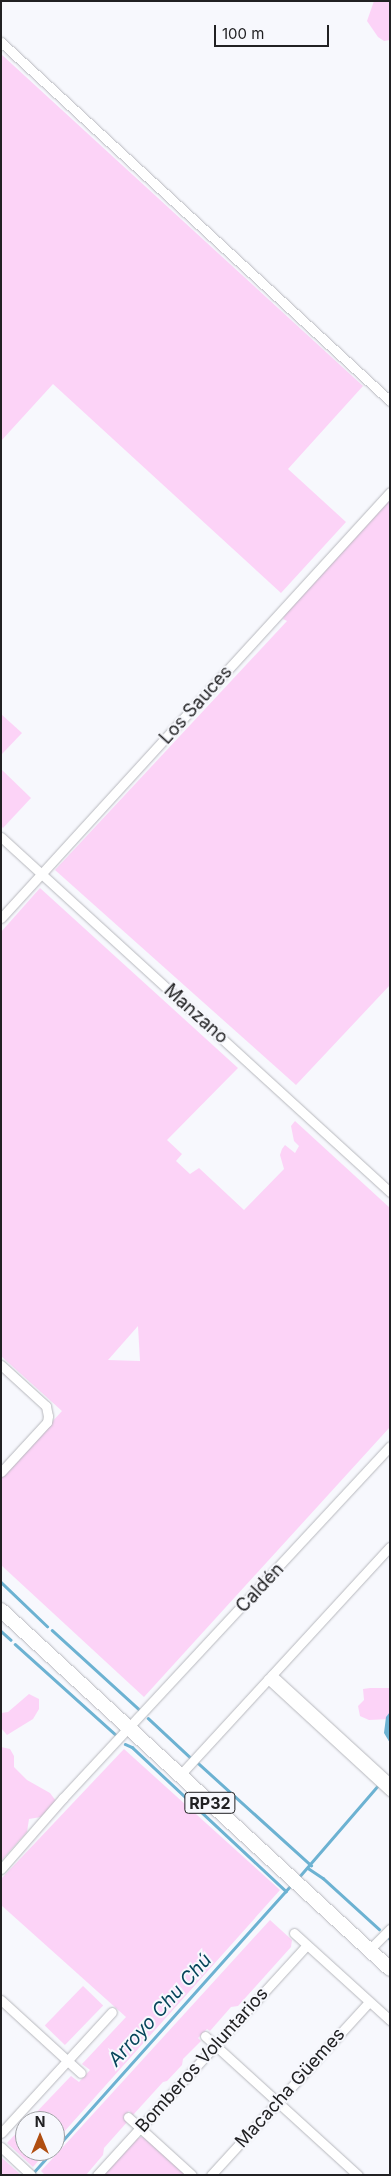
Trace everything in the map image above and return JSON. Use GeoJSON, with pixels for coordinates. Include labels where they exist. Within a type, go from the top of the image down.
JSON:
{"type":"FeatureCollection","features":[{"type":"Feature","properties":{"kind":"main road","name":"RP32"},"geometry":{"type":"LineString","coordinates":[[1,1610],[390,1969]]}},
{"type":"Feature","properties":{"kind":"street"},"geometry":{"type":"LineString","coordinates":[[1,42],[390,402]]}},
{"type":"Feature","properties":{"kind":"street","name":"Los Sauces"},"geometry":{"type":"LineString","coordinates":[[1,918],[390,492]]}},
{"type":"Feature","properties":{"kind":"street","name":"Manzano"},"geometry":{"type":"LineString","coordinates":[[1,837],[390,1192]]}},
{"type":"Feature","properties":{"kind":"street"},"geometry":{"type":"LineString","coordinates":[[1,1365],[42,1402],[48,1411],[47,1422],[1,1472]]}},
{"type":"Feature","properties":{"kind":"street","name":"Caldén"},"geometry":{"type":"LineString","coordinates":[[1,1869],[63,1798],[130,1729],[390,1446]]}},
{"type":"Feature","properties":{"kind":"street"},"geometry":{"type":"LineString","coordinates":[[180,1775],[390,1547]]}},
{"type":"Feature","properties":{"kind":"street"},"geometry":{"type":"LineString","coordinates":[[270,1677],[385,1782]]}},
{"type":"Feature","properties":{"kind":"street"},"geometry":{"type":"LineString","coordinates":[[369,1950],[390,1929]]}},
{"type":"Feature","properties":{"kind":"street"},"geometry":{"type":"LineString","coordinates":[[294,1933],[390,2020]]}},
{"type":"Feature","properties":{"kind":"street","name":"Bomberos Voluntarios"},"geometry":{"type":"LineString","coordinates":[[97,2175],[307,1945]]}},
{"type":"Feature","properties":{"kind":"street"},"geometry":{"type":"LineString","coordinates":[[1,2000],[81,2073]]}},
{"type":"Feature","properties":{"kind":"street","name":"Macacha Güemes"},"geometry":{"type":"LineString","coordinates":[[211,2175],[369,2002]]}},
{"type":"Feature","properties":{"kind":"street"},"geometry":{"type":"LineString","coordinates":[[1,2133],[112,2012]]}},
{"type":"Feature","properties":{"kind":"street"},"geometry":{"type":"LineString","coordinates":[[205,2036],[358,2175]]}},
{"type":"Feature","properties":{"kind":"street"},"geometry":{"type":"LineString","coordinates":[[128,2117],[192,2175]]}},
{"type":"Feature","properties":{"kind":"street"},"geometry":{"type":"LineString","coordinates":[[1,2147],[29,2173]]}},
{"type":"Feature","properties":{"kind":"shaded area"},"geometry":{"type":"Polygon","coordinates":[[[374,1],[390,1],[390,40],[384,41],[378,37],[367,21],[374,1]]]}},
{"type":"Feature","properties":{"kind":"shaded area"},"geometry":{"type":"Polygon","coordinates":[[[1,54],[363,386],[288,469],[346,522],[281,593],[53,384],[1,441],[1,54]]]}},
{"type":"Feature","properties":{"kind":"shaded area"},"geometry":{"type":"Polygon","coordinates":[[[390,496],[390,985],[296,1085],[55,870],[287,621],[283,619],[289,607],[390,496]]]}},
{"type":"Feature","properties":{"kind":"shaded area"},"geometry":{"type":"Polygon","coordinates":[[[1,714],[22,733],[1,755],[1,714]]]}},
{"type":"Feature","properties":{"kind":"shaded area"},"geometry":{"type":"Polygon","coordinates":[[[1,769],[31,798],[3,828],[1,826],[1,769]]]}},
{"type":"Feature","properties":{"kind":"shaded area"},"geometry":{"type":"Polygon","coordinates":[[[40,888],[238,1068],[167,1140],[182,1154],[176,1161],[190,1174],[199,1168],[244,1210],[284,1169],[280,1155],[285,1145],[295,1153],[299,1146],[294,1141],[291,1126],[295,1121],[390,1208],[390,1427],[144,1697],[1,1565],[1,1478],[62,1411],[1,1356],[1,932],[40,888]],[[138,1326],[108,1360],[140,1361],[138,1326]]]}},
{"type":"Feature","properties":{"kind":"shaded area"},"geometry":{"type":"Polygon","coordinates":[[[390,1688],[390,1719],[369,1720],[360,1716],[358,1706],[364,1700],[363,1689],[390,1688]]]}},
{"type":"Feature","properties":{"kind":"shaded area"},"geometry":{"type":"Polygon","coordinates":[[[29,1694],[39,1699],[39,1709],[33,1719],[7,1735],[1,1728],[1,1713],[8,1712],[29,1694]]]}},
{"type":"Feature","properties":{"kind":"shaded area"},"geometry":{"type":"Polygon","coordinates":[[[1,1747],[10,1749],[14,1756],[14,1767],[27,1780],[50,1793],[56,1801],[41,1817],[29,1819],[27,1832],[1,1861],[1,1747]]]}},
{"type":"Feature","properties":{"kind":"shaded area"},"geometry":{"type":"Polygon","coordinates":[[[124,1749],[280,1890],[65,2131],[65,2111],[38,2111],[71,2076],[79,2082],[90,2070],[82,2064],[126,2017],[1,1905],[1,1879],[124,1749]]]}},
{"type":"Feature","properties":{"kind":"shaded area"},"geometry":{"type":"Polygon","coordinates":[[[270,1920],[292,1940],[291,1947],[238,2006],[231,2007],[210,2031],[207,2029],[198,2038],[201,2041],[183,2059],[182,2065],[167,2081],[163,2082],[133,2115],[129,2111],[123,2117],[128,2121],[104,2148],[103,2155],[86,2175],[45,2175],[41,2171],[50,2161],[65,2161],[65,2145],[270,1920]]]}},
{"type":"Feature","properties":{"kind":"shaded area"},"geometry":{"type":"Polygon","coordinates":[[[83,1986],[103,2005],[65,2045],[45,2026],[83,1986]]]}},
{"type":"Feature","properties":{"kind":"shaded area"},"geometry":{"type":"Polygon","coordinates":[[[15,2135],[15,2150],[7,2143],[15,2135]]]}},
{"type":"Feature","properties":{"kind":"shaded area"},"geometry":{"type":"Polygon","coordinates":[[[144,2137],[186,2175],[103,2175],[136,2139],[144,2137]]]}},
{"type":"Feature","properties":{"kind":"shaded area"},"geometry":{"type":"Polygon","coordinates":[[[1,2157],[21,2175],[1,2175],[1,2157]]]}},
{"type":"Feature","properties":{"kind":"shaded area"},"geometry":{"type":"Polygon","coordinates":[[[26,2161],[38,2161],[33,2167],[26,2161]]]}},
{"type":"Feature","properties":{"kind":"water"},"geometry":{"type":"Polygon","coordinates":[[[390,1712],[390,1743],[384,1733],[386,1717],[390,1712]]]}},
{"type":"Feature","properties":{"kind":"waterway"},"geometry":{"type":"LineString","coordinates":[[1,1582],[47,1626]]}},
{"type":"Feature","properties":{"kind":"waterway"},"geometry":{"type":"LineString","coordinates":[[52,1630],[140,1710]]}},
{"type":"Feature","properties":{"kind":"waterway"},"geometry":{"type":"LineString","coordinates":[[1,1631],[11,1640]]}},
{"type":"Feature","properties":{"kind":"waterway"},"geometry":{"type":"LineString","coordinates":[[15,1644],[117,1736]]}},
{"type":"Feature","properties":{"kind":"waterway"},"geometry":{"type":"LineString","coordinates":[[148,1718],[190,1757]]}},
{"type":"Feature","properties":{"kind":"waterway"},"geometry":{"type":"LineString","coordinates":[[125,1744],[132,1747],[286,1891]]}},
{"type":"Feature","properties":{"kind":"waterway"},"geometry":{"type":"LineString","coordinates":[[197,1762],[311,1865]]}},
{"type":"Feature","properties":{"kind":"waterway","name":"Arroyo Chu Chú"},"geometry":{"type":"LineString","coordinates":[[298,1878],[379,1784]]}},
{"type":"Feature","properties":{"kind":"waterway"},"geometry":{"type":"LineString","coordinates":[[308,1868],[323,1878],[379,1929]]}},
{"type":"Feature","properties":{"kind":"waterway","name":"Arroyo Chu Chú"},"geometry":{"type":"LineString","coordinates":[[65,2138],[291,1885]]}},
{"type":"Feature","properties":{"kind":"waterway","name":"Arroyo Chu Chú"},"geometry":{"type":"LineString","coordinates":[[32,2174],[44,2161]]}}]}
